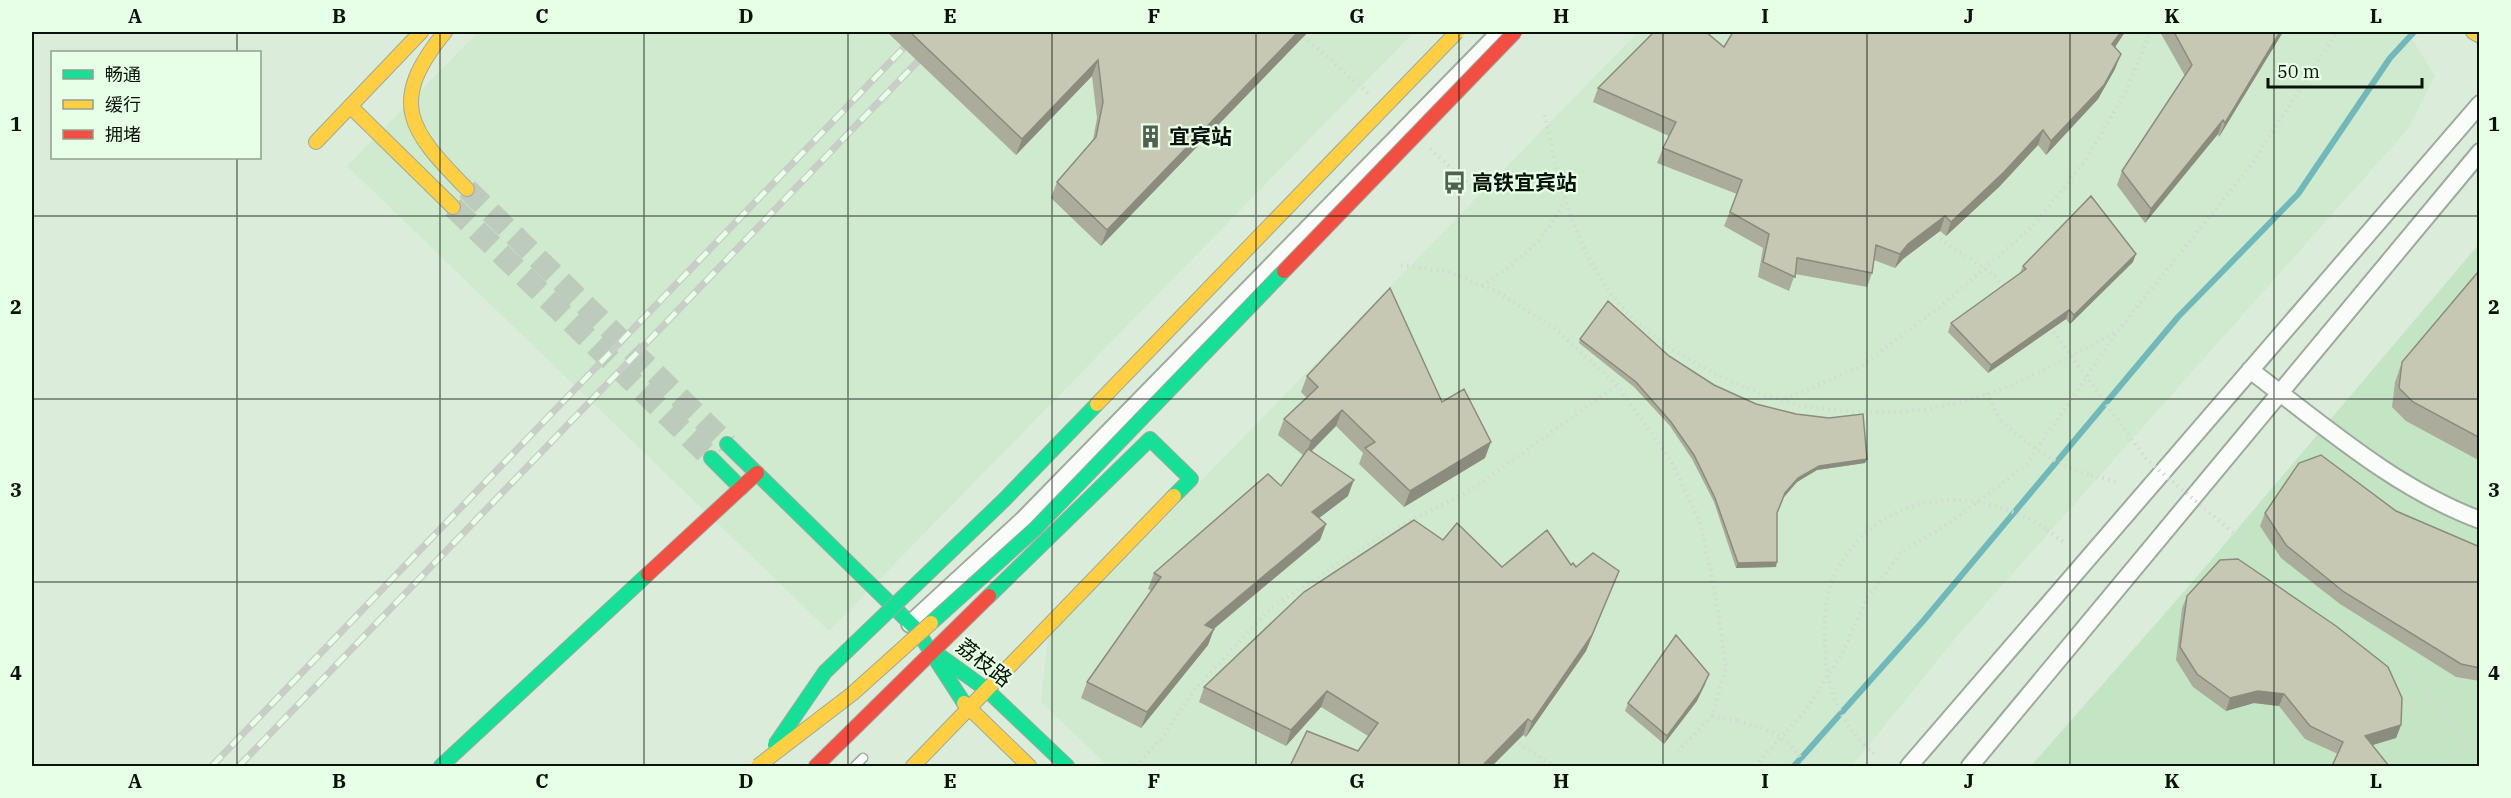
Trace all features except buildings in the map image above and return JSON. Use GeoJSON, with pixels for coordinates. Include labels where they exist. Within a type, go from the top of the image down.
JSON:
{"type":"FeatureCollection","features":[{"type":"Feature","properties":{"kind":"street"},"geometry":{"type":"LineString","coordinates":[[316,142],[421,32]]}},
{"type":"Feature","properties":{"kind":"street"},"geometry":{"type":"LineString","coordinates":[[445,32],[417,66],[411,82],[410,110],[414,126],[424,142],[467,189]]}},
{"type":"Feature","properties":{"kind":"street"},"geometry":{"type":"LineString","coordinates":[[761,764],[825,672],[1004,500],[1457,32]]}},
{"type":"Feature","properties":{"kind":"street"},"geometry":{"type":"LineString","coordinates":[[910,624],[1023,520],[1500,32]]}},
{"type":"Feature","properties":{"kind":"street"},"geometry":{"type":"LineString","coordinates":[[761,764],[852,694],[1035,529],[1515,32]]}},
{"type":"Feature","properties":{"kind":"street"},"geometry":{"type":"LineString","coordinates":[[2473,32],[2480,36]]}},
{"type":"Feature","properties":{"kind":"street"},"geometry":{"type":"LineString","coordinates":[[1909,766],[2480,105]]}},
{"type":"Feature","properties":{"kind":"street"},"geometry":{"type":"LineString","coordinates":[[350,106],[453,207]]}},
{"type":"Feature","properties":{"kind":"street"},"geometry":{"type":"LineString","coordinates":[[1970,766],[2480,152]]}},
{"type":"Feature","properties":{"kind":"street"},"geometry":{"type":"LineString","coordinates":[[2250,370],[2418,492],[2480,520]]}},
{"type":"Feature","properties":{"kind":"street"},"geometry":{"type":"LineString","coordinates":[[816,766],[1150,439],[1191,479],[913,766]]}},
{"type":"Feature","properties":{"kind":"street"},"geometry":{"type":"LineString","coordinates":[[727,444],[910,624],[932,650]]}},
{"type":"Feature","properties":{"kind":"street"},"geometry":{"type":"LineString","coordinates":[[711,458],[741,488]]}},
{"type":"Feature","properties":{"kind":"street"},"geometry":{"type":"LineString","coordinates":[[441,766],[757,473]]}},
{"type":"Feature","properties":{"kind":"street","name":"荔枝路"},"geometry":{"type":"LineString","coordinates":[[932,650],[987,690],[1067,766]]}},
{"type":"Feature","properties":{"kind":"street","name":"荔枝路"},"geometry":{"type":"LineString","coordinates":[[932,650],[968,710],[1029,766]]}},
{"type":"Feature","properties":{"kind":"lane"},"geometry":{"type":"LineString","coordinates":[[855,766],[863,758]]}},
{"type":"Feature","properties":{"kind":"path"},"geometry":{"type":"LineString","coordinates":[[1785,399],[1860,367],[1941,306],[2033,226],[2084,162],[2125,94],[2150,32]]}},
{"type":"Feature","properties":{"kind":"path"},"geometry":{"type":"LineString","coordinates":[[1755,766],[1806,710],[1842,653],[1868,597],[1901,552],[1954,520],[2026,465],[2118,331],[2251,165],[2337,32]]}},
{"type":"Feature","properties":{"kind":"path"},"geometry":{"type":"LineString","coordinates":[[1545,115],[1565,200],[1592,262],[1616,300],[1646,331],[1692,361],[1745,388],[1814,408],[1885,413],[1964,401],[2032,377],[2118,331]]}},
{"type":"Feature","properties":{"kind":"path"},"geometry":{"type":"LineString","coordinates":[[1482,285],[1513,265],[1548,232],[1565,200]]}},
{"type":"Feature","properties":{"kind":"path"},"geometry":{"type":"LineString","coordinates":[[1940,239],[1988,271],[2013,293]]}},
{"type":"Feature","properties":{"kind":"path"},"geometry":{"type":"LineString","coordinates":[[1401,266],[1446,272],[1482,285],[1496,291],[1555,329],[1617,385],[1671,461],[1700,522],[1714,587],[1726,667],[1712,716],[1678,752]]}},
{"type":"Feature","properties":{"kind":"path"},"geometry":{"type":"LineString","coordinates":[[2047,323],[2147,460],[2263,558],[2403,667],[2468,742]]}},
{"type":"Feature","properties":{"kind":"path"},"geometry":{"type":"LineString","coordinates":[[1136,766],[1162,738],[1194,690],[1272,607],[1381,536],[1472,490],[1617,385]]}},
{"type":"Feature","properties":{"kind":"path"},"geometry":{"type":"LineString","coordinates":[[1986,393],[2001,421],[2031,446],[2071,470],[2118,482]]}},
{"type":"Feature","properties":{"kind":"path"},"geometry":{"type":"LineString","coordinates":[[1875,755],[1848,729],[1834,701],[1825,667],[1824,619],[1833,579],[1856,543],[1896,511],[1946,498],[1997,506],[2034,522],[2064,542]]}},
{"type":"Feature","properties":{"kind":"path"},"geometry":{"type":"LineString","coordinates":[[1712,716],[1760,727],[1791,744],[1807,766]]}},
{"type":"Feature","properties":{"kind":"path"},"geometry":{"type":"LineString","coordinates":[[1504,733],[1553,766]]}},
{"type":"Feature","properties":{"kind":"path"},"geometry":{"type":"LineString","coordinates":[[2442,766],[2468,742],[2480,736]]}},
{"type":"Feature","properties":{"kind":"shaded area"},"geometry":{"type":"Polygon","coordinates":[[[478,32],[1414,32],[829,631],[347,166],[478,32]]]}},
{"type":"Feature","properties":{"kind":"shaded area"},"geometry":{"type":"Polygon","coordinates":[[[1638,32],[2404,32],[2414,42],[2435,76],[2407,130],[1958,635],[1852,766],[1108,766],[1041,702],[1048,638],[1638,32]]]}},
{"type":"Feature","properties":{"kind":"shaded area"},"geometry":{"type":"Polygon","coordinates":[[[2479,244],[2479,766],[2031,766],[2195,579],[2479,244]]]}},
{"type":"Feature","properties":{"kind":"waterway"},"geometry":{"type":"LineString","coordinates":[[1794,766],[1924,620],[2178,317],[2298,194],[2390,58],[2414,32]]}},
{"type":"Feature","properties":{"kind":"tunnel"},"geometry":{"type":"LineString","coordinates":[[467,189],[727,444]]}},
{"type":"Feature","properties":{"kind":"tunnel"},"geometry":{"type":"LineString","coordinates":[[453,207],[711,458]]}},
{"type":"Feature","properties":{"kind":"railway"},"geometry":{"type":"LineString","coordinates":[[212,766],[919,32]]}},
{"type":"Feature","properties":{"kind":"railway"},"geometry":{"type":"LineString","coordinates":[[239,766],[946,32]]}},
{"type":"Feature","properties":{"kind":"traffic: fast"},"geometry":{"type":"LineString","coordinates":[[931,623],[1035,529],[1284,271]]}},
{"type":"Feature","properties":{"kind":"traffic: fast"},"geometry":{"type":"LineString","coordinates":[[775,745],[825,672],[1004,500],[1097,404]]}},
{"type":"Feature","properties":{"kind":"traffic: fast"},"geometry":{"type":"LineString","coordinates":[[989,596],[1150,439],[1191,479],[1174,496]]}},
{"type":"Feature","properties":{"kind":"traffic: fast"},"geometry":{"type":"LineString","coordinates":[[727,444],[916,629],[964,703]]}},
{"type":"Feature","properties":{"kind":"traffic: fast"},"geometry":{"type":"LineString","coordinates":[[711,458],[741,488]]}},
{"type":"Feature","properties":{"kind":"traffic: fast"},"geometry":{"type":"LineString","coordinates":[[441,766],[648,574]]}},
{"type":"Feature","properties":{"kind":"traffic: fast"},"geometry":{"type":"LineString","coordinates":[[940,656],[987,690],[1067,766]]}},
{"type":"Feature","properties":{"kind":"traffic: slow"},"geometry":{"type":"LineString","coordinates":[[316,142],[421,32]]}},
{"type":"Feature","properties":{"kind":"traffic: slow"},"geometry":{"type":"LineString","coordinates":[[445,32],[427,57],[416,78],[411,97],[412,115],[419,132],[431,150],[467,189]]}},
{"type":"Feature","properties":{"kind":"traffic: slow"},"geometry":{"type":"LineString","coordinates":[[1097,404],[1457,32]]}},
{"type":"Feature","properties":{"kind":"traffic: slow"},"geometry":{"type":"LineString","coordinates":[[2473,32],[2480,36]]}},
{"type":"Feature","properties":{"kind":"traffic: slow"},"geometry":{"type":"LineString","coordinates":[[350,106],[453,207]]}},
{"type":"Feature","properties":{"kind":"traffic: slow"},"geometry":{"type":"LineString","coordinates":[[913,766],[1174,496]]}},
{"type":"Feature","properties":{"kind":"traffic: slow"},"geometry":{"type":"LineString","coordinates":[[758,766],[852,694],[931,623]]}},
{"type":"Feature","properties":{"kind":"traffic: slow"},"geometry":{"type":"LineString","coordinates":[[964,703],[1029,766]]}},
{"type":"Feature","properties":{"kind":"traffic: jam"},"geometry":{"type":"LineString","coordinates":[[1284,271],[1515,32]]}},
{"type":"Feature","properties":{"kind":"traffic: jam"},"geometry":{"type":"LineString","coordinates":[[648,574],[757,473]]}},
{"type":"Feature","properties":{"kind":"traffic: jam"},"geometry":{"type":"LineString","coordinates":[[816,766],[989,596]]}},
{"type":"Feature","properties":{"kind":"place","name":"宜宾站"},"geometry":{"type":"Point","coordinates":[1151,137]}},
{"type":"Feature","properties":{"kind":"place","name":"高铁宜宾站"},"geometry":{"type":"Point","coordinates":[1454,183]}}]}
